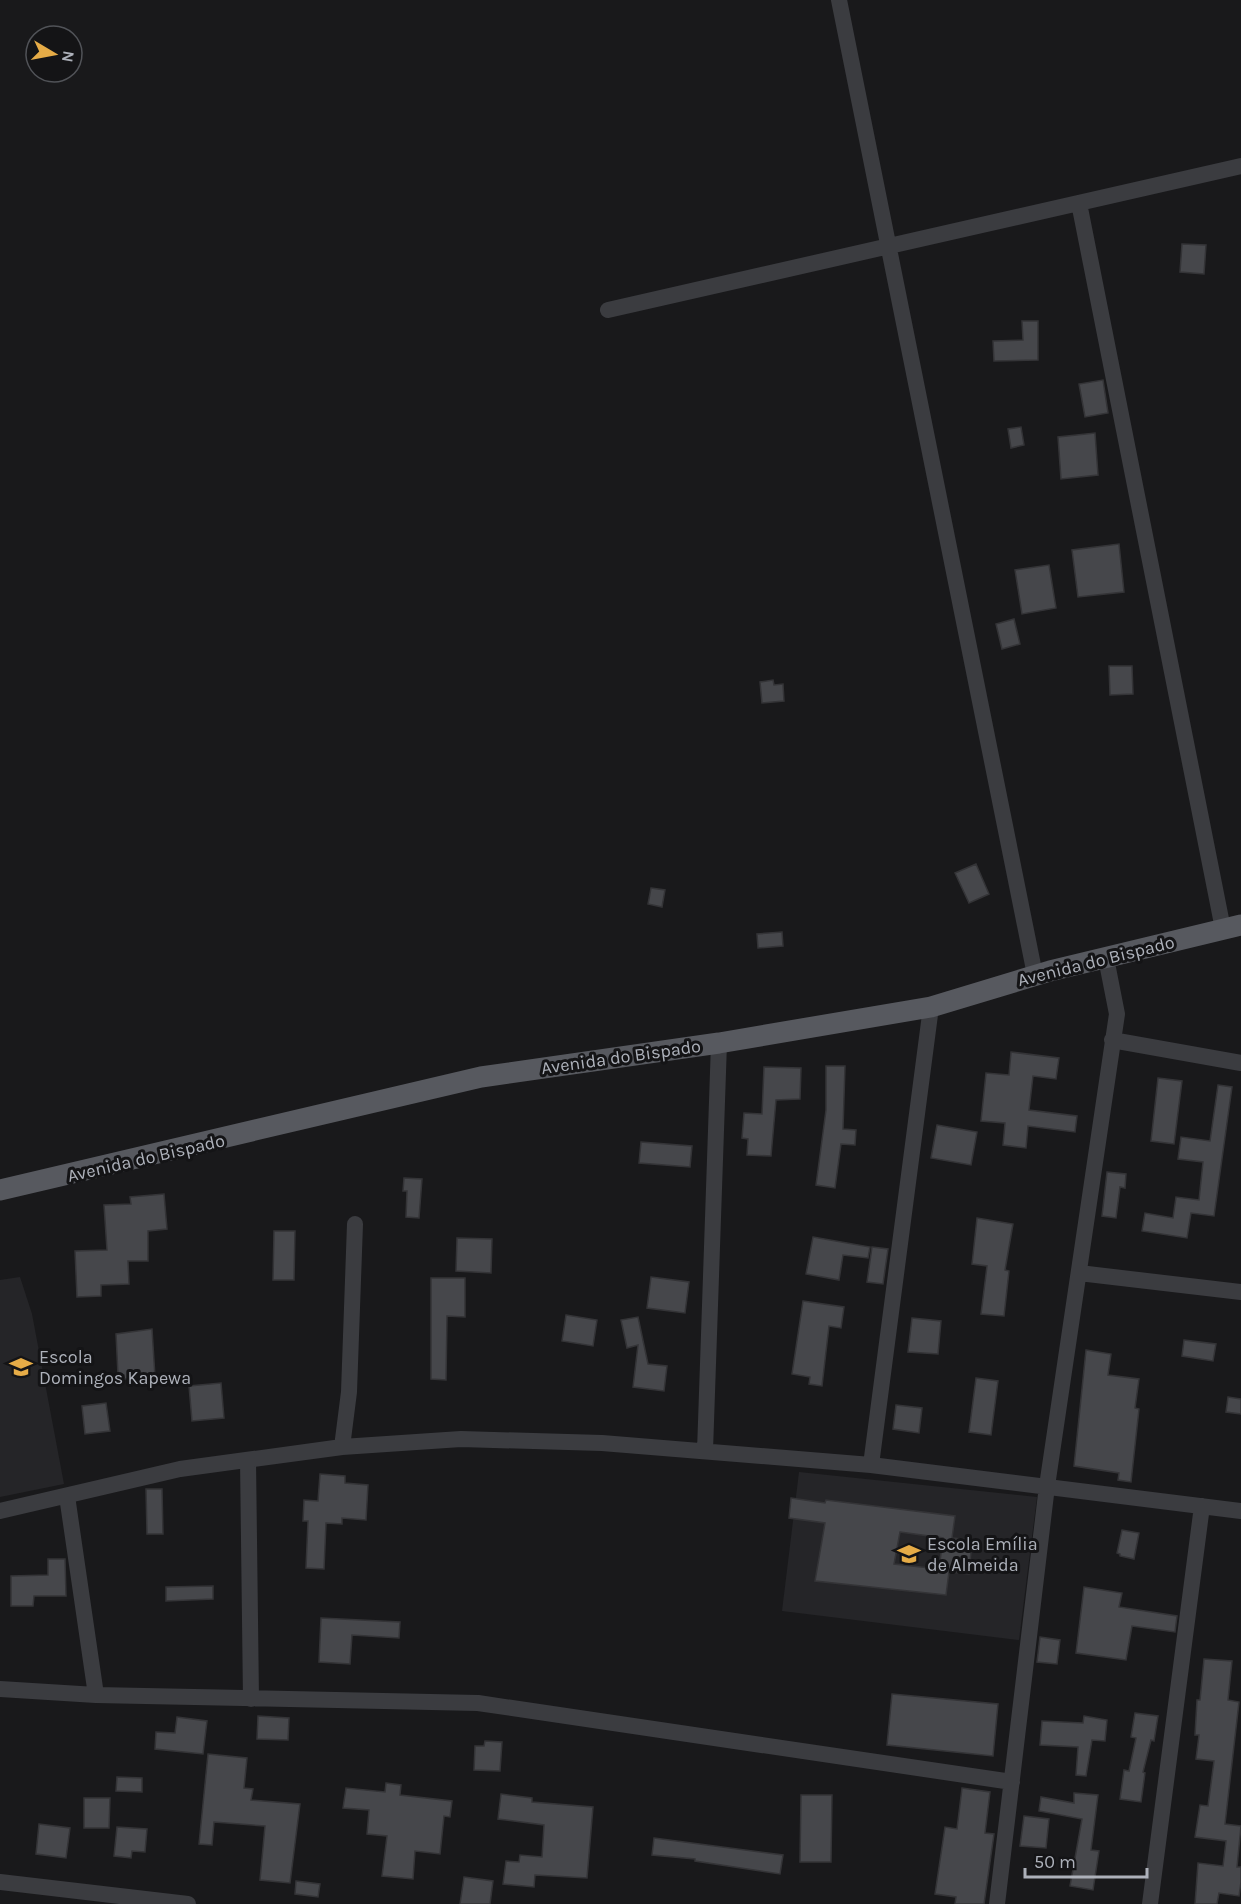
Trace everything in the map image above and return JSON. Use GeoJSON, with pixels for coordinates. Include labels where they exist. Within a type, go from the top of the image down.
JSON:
{"type":"FeatureCollection","features":[{"type":"Feature","properties":{"kind":"main road","name":"Avenida do Bispado"},"geometry":{"type":"LineString","coordinates":[[0,1190],[481,1077],[719,1043],[931,1007],[1035,975],[1232,927]]}},
{"type":"Feature","properties":{"kind":"street"},"geometry":{"type":"LineString","coordinates":[[839,0],[1035,975]]}},
{"type":"Feature","properties":{"kind":"street"},"geometry":{"type":"LineString","coordinates":[[608,310],[1241,166]]}},
{"type":"Feature","properties":{"kind":"street"},"geometry":{"type":"LineString","coordinates":[[1079,203],[1232,927]]}},
{"type":"Feature","properties":{"kind":"street"},"geometry":{"type":"LineString","coordinates":[[997,1904],[1047,1486],[1117,1014],[1106,958]]}},
{"type":"Feature","properties":{"kind":"street"},"geometry":{"type":"LineString","coordinates":[[871,1465],[931,1007]]}},
{"type":"Feature","properties":{"kind":"street"},"geometry":{"type":"LineString","coordinates":[[1112,1040],[1241,1063]]}},
{"type":"Feature","properties":{"kind":"street"},"geometry":{"type":"LineString","coordinates":[[705,1451],[719,1043]]}},
{"type":"Feature","properties":{"kind":"street"},"geometry":{"type":"LineString","coordinates":[[342,1448],[349,1392],[355,1224]]}},
{"type":"Feature","properties":{"kind":"street"},"geometry":{"type":"LineString","coordinates":[[1079,1273],[1241,1292]]}},
{"type":"Feature","properties":{"kind":"street"},"geometry":{"type":"LineString","coordinates":[[0,1511],[180,1469],[342,1448],[461,1439],[602,1443],[871,1465],[1241,1511]]}},
{"type":"Feature","properties":{"kind":"street"},"geometry":{"type":"LineString","coordinates":[[248,1460],[251,1699]]}},
{"type":"Feature","properties":{"kind":"street"},"geometry":{"type":"LineString","coordinates":[[66,1496],[96,1695]]}},
{"type":"Feature","properties":{"kind":"street"},"geometry":{"type":"LineString","coordinates":[[1150,1904],[1202,1506]]}},
{"type":"Feature","properties":{"kind":"street"},"geometry":{"type":"LineString","coordinates":[[0,1689],[96,1695],[478,1704],[1012,1782]]}},
{"type":"Feature","properties":{"kind":"street"},"geometry":{"type":"LineString","coordinates":[[0,1882],[188,1904]]}},
{"type":"Feature","properties":{"kind":"shaded area","name":"Escola Domingos Kapewa"},"geometry":{"type":"Polygon","coordinates":[[[20,1277],[32,1314],[64,1484],[0,1497],[0,1280],[20,1277]]]}},
{"type":"Feature","properties":{"kind":"shaded area","name":"Escola Emília de Almeida"},"geometry":{"type":"Polygon","coordinates":[[[799,1472],[1037,1497],[1019,1640],[782,1611],[799,1472]]]}},
{"type":"Feature","properties":{"kind":"building"},"geometry":{"type":"Polygon","coordinates":[[[1182,244],[1206,245],[1204,274],[1180,272],[1182,244]]]}},
{"type":"Feature","properties":{"kind":"building"},"geometry":{"type":"Polygon","coordinates":[[[1022,321],[1038,321],[1038,360],[994,361],[993,341],[1023,340],[1022,321]]]}},
{"type":"Feature","properties":{"kind":"building"},"geometry":{"type":"Polygon","coordinates":[[[1103,380],[1108,413],[1085,417],[1079,384],[1103,380]]]}},
{"type":"Feature","properties":{"kind":"building"},"geometry":{"type":"Polygon","coordinates":[[[1021,427],[1024,445],[1011,448],[1008,429],[1021,427]]]}},
{"type":"Feature","properties":{"kind":"building"},"geometry":{"type":"Polygon","coordinates":[[[1095,433],[1098,475],[1061,479],[1058,437],[1095,433]]]}},
{"type":"Feature","properties":{"kind":"building"},"geometry":{"type":"Polygon","coordinates":[[[1119,544],[1124,592],[1078,597],[1072,550],[1119,544]]]}},
{"type":"Feature","properties":{"kind":"building"},"geometry":{"type":"Polygon","coordinates":[[[1049,565],[1056,608],[1022,614],[1015,570],[1049,565]]]}},
{"type":"Feature","properties":{"kind":"building"},"geometry":{"type":"Polygon","coordinates":[[[1014,619],[1020,644],[1002,649],[996,624],[1014,619]]]}},
{"type":"Feature","properties":{"kind":"building"},"geometry":{"type":"Polygon","coordinates":[[[1109,666],[1132,666],[1133,694],[1110,695],[1109,666]]]}},
{"type":"Feature","properties":{"kind":"building"},"geometry":{"type":"Polygon","coordinates":[[[773,680],[774,685],[783,684],[784,701],[762,703],[760,682],[773,680]]]}},
{"type":"Feature","properties":{"kind":"building"},"geometry":{"type":"Polygon","coordinates":[[[976,864],[989,894],[969,903],[955,873],[976,864]]]}},
{"type":"Feature","properties":{"kind":"building"},"geometry":{"type":"Polygon","coordinates":[[[651,888],[665,890],[662,907],[648,904],[651,888]]]}},
{"type":"Feature","properties":{"kind":"building"},"geometry":{"type":"Polygon","coordinates":[[[782,932],[783,946],[758,948],[757,934],[782,932]]]}},
{"type":"Feature","properties":{"kind":"building"},"geometry":{"type":"Polygon","coordinates":[[[1011,1052],[1059,1058],[1056,1079],[1033,1076],[1029,1110],[1077,1116],[1075,1132],[1028,1126],[1026,1148],[1003,1145],[1005,1123],[981,1121],[986,1073],[1009,1075],[1011,1052]]]}},
{"type":"Feature","properties":{"kind":"building"},"geometry":{"type":"Polygon","coordinates":[[[826,1066],[845,1066],[843,1129],[856,1130],[855,1145],[841,1144],[835,1188],[816,1185],[826,1110],[826,1066]]]}},
{"type":"Feature","properties":{"kind":"building"},"geometry":{"type":"Polygon","coordinates":[[[764,1067],[801,1068],[800,1099],[776,1100],[771,1156],[747,1155],[748,1139],[742,1138],[744,1113],[762,1114],[764,1067]]]}},
{"type":"Feature","properties":{"kind":"building"},"geometry":{"type":"Polygon","coordinates":[[[1158,1078],[1182,1081],[1174,1144],[1151,1141],[1158,1078]]]}},
{"type":"Feature","properties":{"kind":"building"},"geometry":{"type":"Polygon","coordinates":[[[1218,1085],[1232,1087],[1214,1216],[1191,1213],[1187,1238],[1142,1231],[1145,1213],[1173,1218],[1176,1197],[1199,1200],[1203,1162],[1178,1159],[1181,1137],[1210,1141],[1218,1085]]]}},
{"type":"Feature","properties":{"kind":"building"},"geometry":{"type":"Polygon","coordinates":[[[937,1125],[977,1132],[971,1165],[931,1158],[937,1125]]]}},
{"type":"Feature","properties":{"kind":"building"},"geometry":{"type":"Polygon","coordinates":[[[641,1142],[692,1146],[690,1167],[639,1163],[641,1142]]]}},
{"type":"Feature","properties":{"kind":"building"},"geometry":{"type":"Polygon","coordinates":[[[1107,1172],[1126,1174],[1125,1188],[1120,1187],[1116,1218],[1102,1216],[1107,1172]]]}},
{"type":"Feature","properties":{"kind":"building"},"geometry":{"type":"Polygon","coordinates":[[[404,1178],[422,1179],[419,1218],[406,1217],[407,1191],[403,1191],[404,1178]]]}},
{"type":"Feature","properties":{"kind":"building"},"geometry":{"type":"Polygon","coordinates":[[[164,1194],[167,1229],[148,1231],[148,1261],[128,1261],[129,1284],[101,1285],[101,1296],[77,1297],[75,1251],[107,1250],[104,1205],[131,1204],[130,1197],[164,1194]]]}},
{"type":"Feature","properties":{"kind":"building"},"geometry":{"type":"Polygon","coordinates":[[[977,1218],[1013,1224],[1005,1270],[1009,1271],[1004,1316],[981,1314],[987,1266],[972,1264],[977,1218]]]}},
{"type":"Feature","properties":{"kind":"building"},"geometry":{"type":"Polygon","coordinates":[[[274,1231],[295,1231],[294,1280],[273,1280],[274,1231]]]}},
{"type":"Feature","properties":{"kind":"building"},"geometry":{"type":"Polygon","coordinates":[[[813,1237],[870,1247],[868,1258],[843,1255],[839,1280],[806,1274],[813,1237]]]}},
{"type":"Feature","properties":{"kind":"building"},"geometry":{"type":"Polygon","coordinates":[[[457,1238],[492,1239],[491,1273],[456,1271],[457,1238]]]}},
{"type":"Feature","properties":{"kind":"building"},"geometry":{"type":"Polygon","coordinates":[[[872,1247],[888,1249],[883,1284],[867,1282],[872,1247]]]}},
{"type":"Feature","properties":{"kind":"building"},"geometry":{"type":"Polygon","coordinates":[[[651,1277],[689,1282],[685,1313],[647,1308],[651,1277]]]}},
{"type":"Feature","properties":{"kind":"building"},"geometry":{"type":"Polygon","coordinates":[[[431,1278],[465,1278],[465,1317],[447,1316],[446,1380],[431,1379],[431,1278]]]}},
{"type":"Feature","properties":{"kind":"building"},"geometry":{"type":"Polygon","coordinates":[[[803,1301],[844,1307],[841,1328],[829,1326],[822,1386],[809,1384],[810,1377],[792,1374],[803,1301]]]}},
{"type":"Feature","properties":{"kind":"building"},"geometry":{"type":"Polygon","coordinates":[[[566,1315],[597,1320],[593,1346],[562,1341],[566,1315]]]}},
{"type":"Feature","properties":{"kind":"building"},"geometry":{"type":"Polygon","coordinates":[[[638,1317],[648,1364],[667,1366],[664,1391],[633,1387],[638,1345],[627,1348],[621,1320],[638,1317]]]}},
{"type":"Feature","properties":{"kind":"building"},"geometry":{"type":"Polygon","coordinates":[[[912,1318],[941,1321],[938,1354],[908,1352],[912,1318]]]}},
{"type":"Feature","properties":{"kind":"building"},"geometry":{"type":"Polygon","coordinates":[[[152,1329],[155,1377],[124,1379],[124,1375],[118,1375],[116,1334],[152,1329]]]}},
{"type":"Feature","properties":{"kind":"building"},"geometry":{"type":"Polygon","coordinates":[[[1184,1340],[1216,1344],[1213,1361],[1182,1356],[1184,1340]]]}},
{"type":"Feature","properties":{"kind":"building"},"geometry":{"type":"Polygon","coordinates":[[[1086,1350],[1111,1354],[1108,1375],[1139,1379],[1135,1408],[1139,1409],[1131,1482],[1118,1480],[1119,1473],[1074,1466],[1086,1350]]]}},
{"type":"Feature","properties":{"kind":"building"},"geometry":{"type":"Polygon","coordinates":[[[976,1378],[998,1381],[991,1435],[969,1432],[976,1378]]]}},
{"type":"Feature","properties":{"kind":"building"},"geometry":{"type":"Polygon","coordinates":[[[221,1383],[224,1418],[192,1421],[189,1386],[221,1383]]]}},
{"type":"Feature","properties":{"kind":"building"},"geometry":{"type":"Polygon","coordinates":[[[1228,1397],[1241,1399],[1241,1414],[1226,1412],[1228,1397]]]}},
{"type":"Feature","properties":{"kind":"building"},"geometry":{"type":"Polygon","coordinates":[[[106,1403],[110,1431],[85,1434],[82,1406],[106,1403]]]}},
{"type":"Feature","properties":{"kind":"building"},"geometry":{"type":"Polygon","coordinates":[[[896,1405],[922,1408],[919,1433],[893,1429],[896,1405]]]}},
{"type":"Feature","properties":{"kind":"building"},"geometry":{"type":"Polygon","coordinates":[[[320,1474],[345,1476],[345,1483],[368,1485],[366,1520],[342,1518],[342,1524],[326,1523],[324,1569],[306,1568],[308,1521],[303,1521],[304,1500],[318,1501],[320,1474]]]}},
{"type":"Feature","properties":{"kind":"building"},"geometry":{"type":"Polygon","coordinates":[[[146,1489],[162,1489],[163,1534],[147,1534],[146,1489]]]}},
{"type":"Feature","properties":{"kind":"building"},"geometry":{"type":"Polygon","coordinates":[[[791,1498],[825,1503],[826,1500],[955,1516],[952,1538],[972,1540],[969,1574],[949,1572],[946,1595],[815,1581],[825,1523],[789,1518],[791,1498]],[[900,1532],[894,1564],[939,1569],[943,1538],[900,1532]]]}},
{"type":"Feature","properties":{"kind":"building"},"geometry":{"type":"Polygon","coordinates":[[[1122,1530],[1139,1533],[1134,1559],[1120,1556],[1117,1553],[1122,1530]]]}},
{"type":"Feature","properties":{"kind":"building"},"geometry":{"type":"Polygon","coordinates":[[[48,1559],[65,1559],[66,1596],[34,1596],[33,1606],[11,1606],[11,1576],[48,1575],[48,1559]]]}},
{"type":"Feature","properties":{"kind":"building"},"geometry":{"type":"Polygon","coordinates":[[[213,1586],[213,1599],[166,1601],[166,1587],[213,1586]]]}},
{"type":"Feature","properties":{"kind":"building"},"geometry":{"type":"Polygon","coordinates":[[[1084,1587],[1122,1593],[1119,1607],[1177,1616],[1175,1632],[1132,1626],[1126,1660],[1076,1653],[1084,1587]]]}},
{"type":"Feature","properties":{"kind":"building"},"geometry":{"type":"Polygon","coordinates":[[[321,1618],[400,1622],[399,1638],[352,1635],[350,1664],[319,1662],[321,1618]]]}},
{"type":"Feature","properties":{"kind":"building"},"geometry":{"type":"Polygon","coordinates":[[[1040,1637],[1060,1640],[1057,1664],[1037,1662],[1040,1637]]]}},
{"type":"Feature","properties":{"kind":"building"},"geometry":{"type":"Polygon","coordinates":[[[1204,1659],[1232,1661],[1228,1700],[1239,1702],[1225,1824],[1241,1826],[1237,1867],[1241,1867],[1241,1882],[1239,1896],[1219,1893],[1217,1904],[1195,1904],[1198,1863],[1223,1866],[1226,1841],[1195,1837],[1200,1805],[1208,1806],[1214,1761],[1196,1759],[1199,1735],[1195,1735],[1197,1700],[1200,1700],[1204,1659]]]}},
{"type":"Feature","properties":{"kind":"building"},"geometry":{"type":"Polygon","coordinates":[[[892,1694],[998,1704],[993,1756],[887,1745],[892,1694]]]}},
{"type":"Feature","properties":{"kind":"building"},"geometry":{"type":"Polygon","coordinates":[[[1135,1713],[1158,1716],[1154,1741],[1151,1740],[1143,1772],[1145,1773],[1141,1802],[1120,1799],[1124,1770],[1129,1771],[1136,1738],[1131,1737],[1135,1713]]]}},
{"type":"Feature","properties":{"kind":"building"},"geometry":{"type":"Polygon","coordinates":[[[258,1716],[289,1718],[288,1740],[257,1739],[258,1716]]]}},
{"type":"Feature","properties":{"kind":"building"},"geometry":{"type":"Polygon","coordinates":[[[1084,1716],[1107,1720],[1105,1741],[1092,1740],[1086,1776],[1076,1775],[1078,1747],[1040,1745],[1042,1721],[1083,1723],[1084,1716]]]}},
{"type":"Feature","properties":{"kind":"building"},"geometry":{"type":"Polygon","coordinates":[[[177,1717],[207,1721],[203,1754],[155,1749],[156,1732],[175,1733],[177,1717]]]}},
{"type":"Feature","properties":{"kind":"building"},"geometry":{"type":"Polygon","coordinates":[[[485,1741],[502,1742],[500,1771],[474,1770],[475,1746],[484,1746],[485,1741]]]}},
{"type":"Feature","properties":{"kind":"building"},"geometry":{"type":"Polygon","coordinates":[[[208,1754],[247,1758],[244,1788],[253,1789],[251,1800],[300,1804],[290,1883],[260,1880],[265,1826],[214,1822],[212,1845],[199,1844],[208,1754]]]}},
{"type":"Feature","properties":{"kind":"building"},"geometry":{"type":"Polygon","coordinates":[[[117,1777],[142,1778],[142,1792],[116,1791],[117,1777]]]}},
{"type":"Feature","properties":{"kind":"building"},"geometry":{"type":"Polygon","coordinates":[[[386,1783],[401,1785],[400,1795],[452,1801],[450,1817],[444,1816],[440,1854],[415,1851],[413,1879],[382,1876],[387,1836],[367,1834],[369,1810],[343,1808],[346,1788],[385,1792],[386,1783]]]}},
{"type":"Feature","properties":{"kind":"building"},"geometry":{"type":"Polygon","coordinates":[[[962,1788],[990,1792],[985,1833],[994,1834],[984,1904],[955,1904],[956,1897],[935,1894],[945,1827],[957,1829],[962,1788]]]}},
{"type":"Feature","properties":{"kind":"building"},"geometry":{"type":"Polygon","coordinates":[[[1074,1793],[1098,1795],[1091,1850],[1099,1851],[1093,1890],[1070,1886],[1082,1819],[1039,1811],[1041,1797],[1074,1803],[1074,1793]]]}},
{"type":"Feature","properties":{"kind":"building"},"geometry":{"type":"Polygon","coordinates":[[[501,1794],[532,1798],[532,1802],[593,1807],[587,1878],[535,1875],[534,1887],[503,1884],[506,1861],[519,1862],[520,1855],[542,1857],[544,1825],[498,1819],[501,1794]]]}},
{"type":"Feature","properties":{"kind":"building"},"geometry":{"type":"Polygon","coordinates":[[[801,1795],[832,1795],[831,1862],[800,1862],[801,1795]]]}},
{"type":"Feature","properties":{"kind":"building"},"geometry":{"type":"Polygon","coordinates":[[[84,1798],[110,1798],[109,1828],[84,1828],[84,1798]]]}},
{"type":"Feature","properties":{"kind":"building"},"geometry":{"type":"Polygon","coordinates":[[[1024,1816],[1049,1819],[1046,1848],[1020,1846],[1024,1816]]]}},
{"type":"Feature","properties":{"kind":"building"},"geometry":{"type":"Polygon","coordinates":[[[39,1824],[70,1828],[66,1858],[36,1854],[39,1824]]]}},
{"type":"Feature","properties":{"kind":"building"},"geometry":{"type":"Polygon","coordinates":[[[117,1827],[147,1829],[145,1852],[132,1851],[131,1858],[114,1856],[117,1827]]]}},
{"type":"Feature","properties":{"kind":"building"},"geometry":{"type":"Polygon","coordinates":[[[654,1838],[783,1855],[780,1874],[695,1861],[695,1859],[652,1855],[654,1838]]]}},
{"type":"Feature","properties":{"kind":"building"},"geometry":{"type":"Polygon","coordinates":[[[464,1877],[493,1881],[490,1904],[460,1904],[464,1877]]]}},
{"type":"Feature","properties":{"kind":"building"},"geometry":{"type":"Polygon","coordinates":[[[296,1881],[320,1884],[318,1897],[295,1894],[296,1881]]]}},
{"type":"Feature","properties":{"kind":"place","name":"Escola Domingos Kapewa"},"geometry":{"type":"Point","coordinates":[21,1367]}},
{"type":"Feature","properties":{"kind":"place","name":"Escola Emília de Almeida"},"geometry":{"type":"Point","coordinates":[909,1554]}}]}
